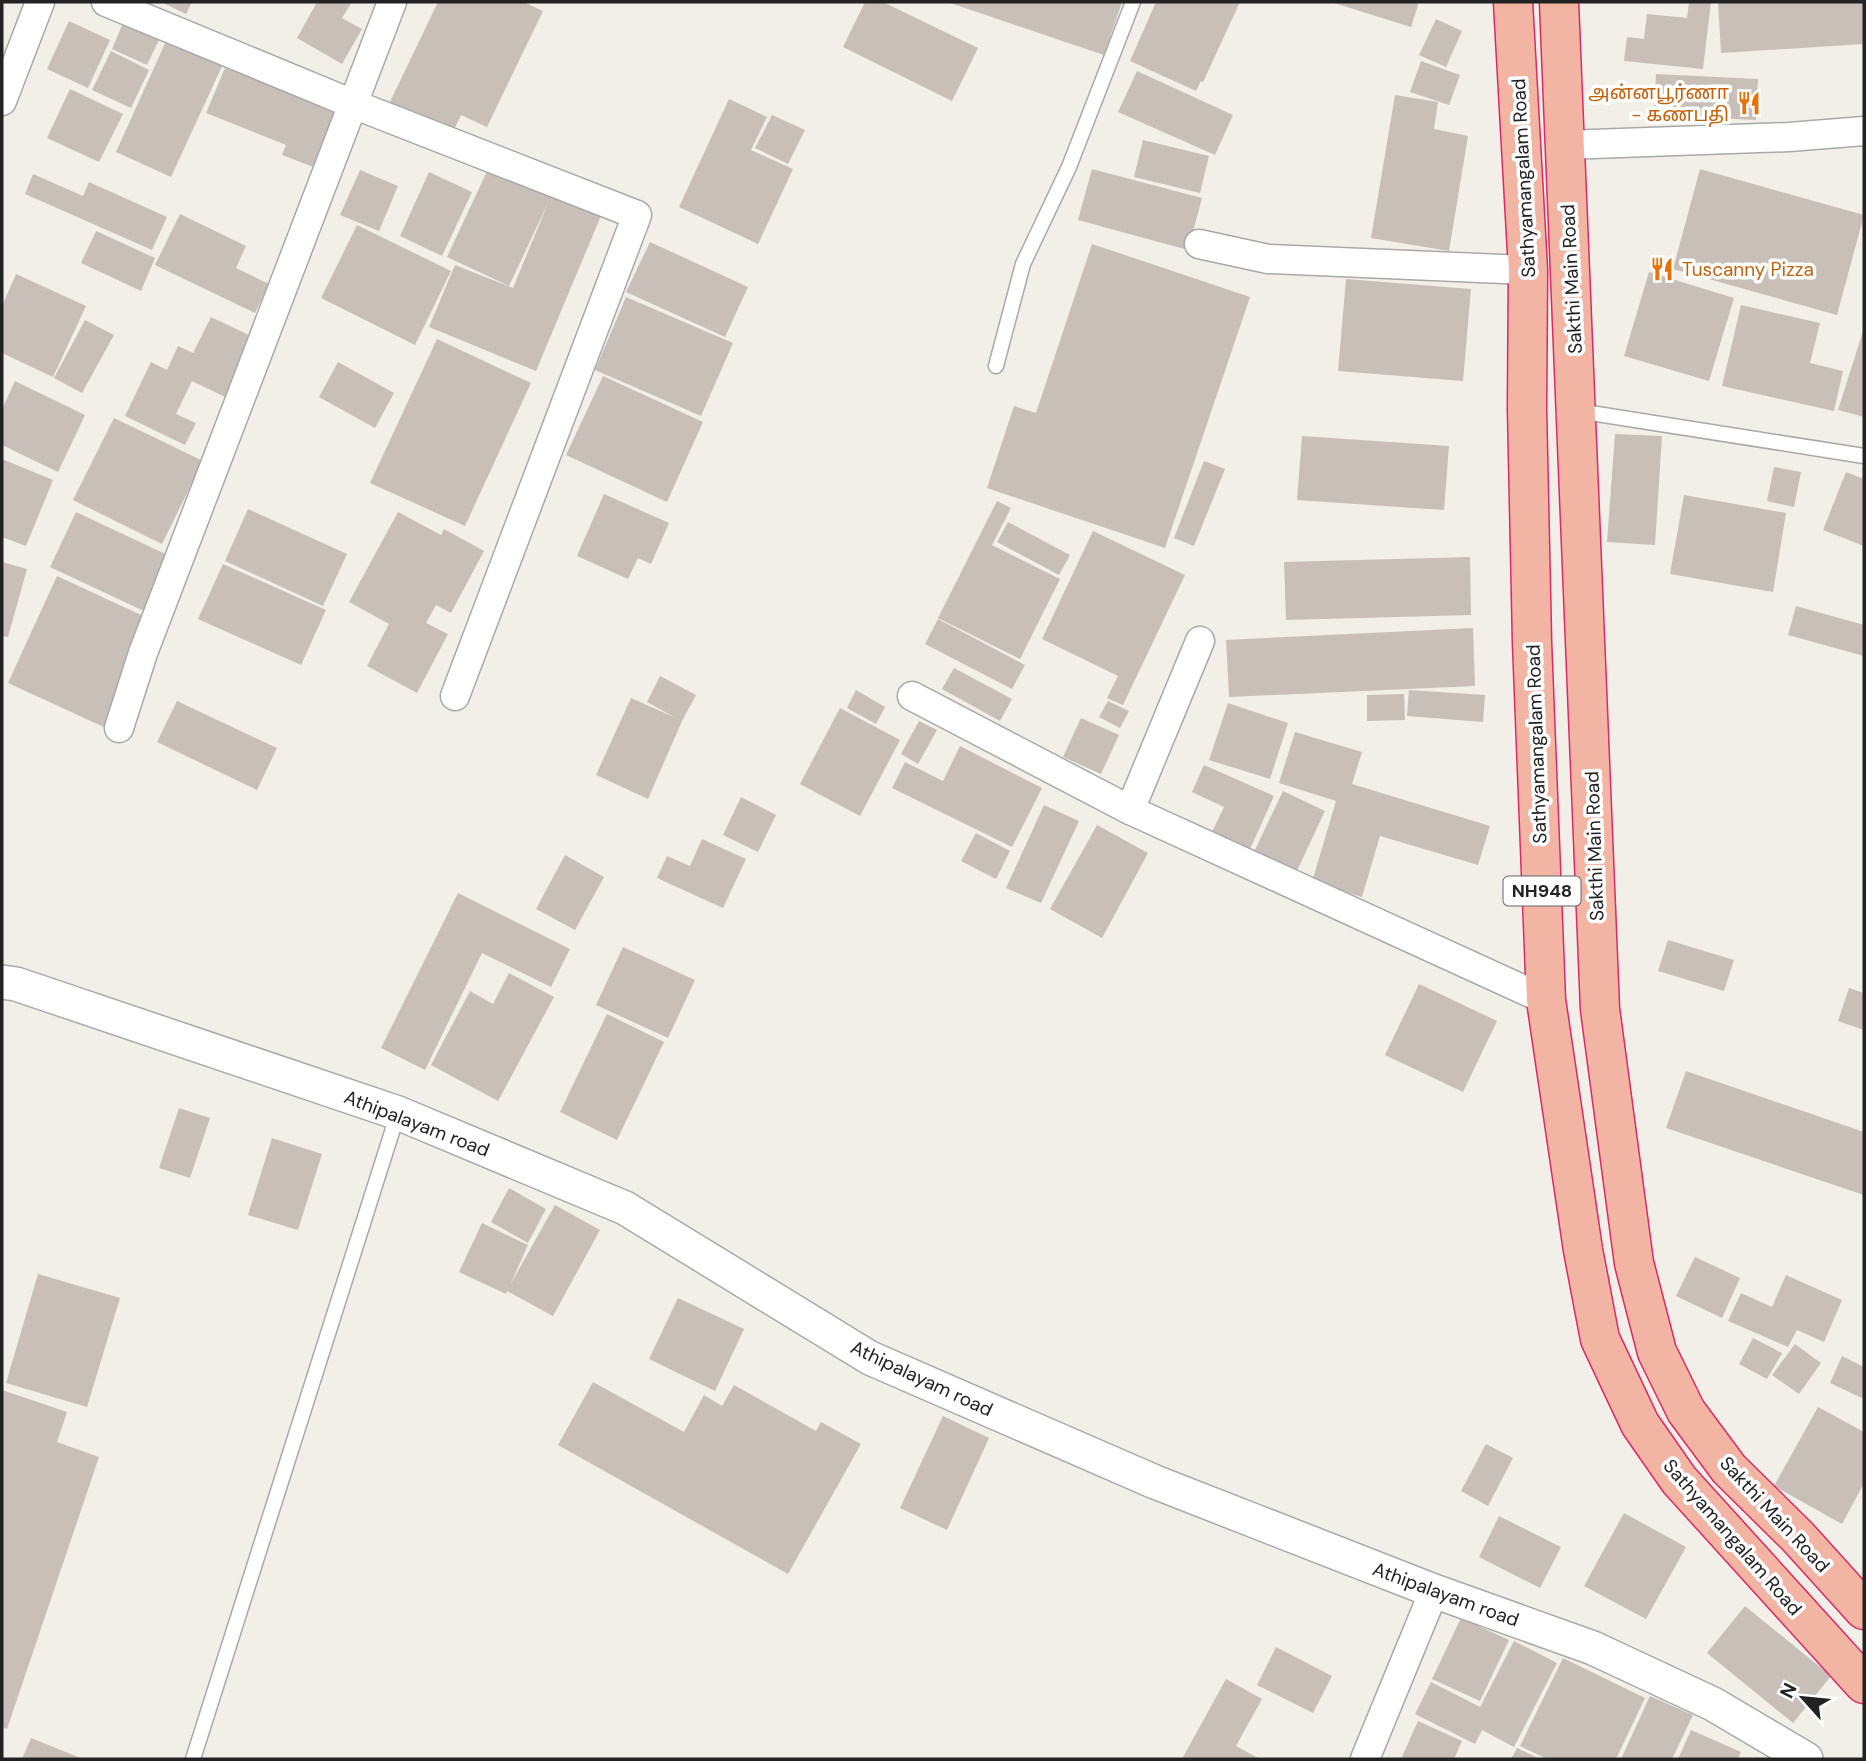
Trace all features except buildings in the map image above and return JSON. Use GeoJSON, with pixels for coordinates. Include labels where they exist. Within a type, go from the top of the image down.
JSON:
{"type":"FeatureCollection","features":[{"type":"Feature","properties":{"kind":"highway","name":"Sathyamangalam Road"},"geometry":{"type":"LineString","coordinates":[[1513,2],[1528,270],[1527,408],[1532,629],[1546,1000],[1583,1250],[1600,1339],[1640,1424],[1679,1479],[1864,1684]]}},
{"type":"Feature","properties":{"kind":"highway","name":"Sakthi Main Road"},"geometry":{"type":"LineString","coordinates":[[1559,2],[1600,1009],[1634,1263],[1657,1352],[1686,1411],[1729,1469],[1798,1537],[1864,1610]]}},
{"type":"Feature","properties":{"kind":"street"},"geometry":{"type":"LineString","coordinates":[[2,101],[40,2]]}},
{"type":"Feature","properties":{"kind":"street"},"geometry":{"type":"LineString","coordinates":[[106,2],[353,104],[637,215],[455,696]]}},
{"type":"Feature","properties":{"kind":"street"},"geometry":{"type":"LineString","coordinates":[[119,728],[148,640],[393,2]]}},
{"type":"Feature","properties":{"kind":"street"},"geometry":{"type":"LineString","coordinates":[[1565,145],[1789,137],[1864,131]]}},
{"type":"Feature","properties":{"kind":"street"},"geometry":{"type":"LineString","coordinates":[[1199,244],[1268,259],[1528,270]]}},
{"type":"Feature","properties":{"kind":"street"},"geometry":{"type":"LineString","coordinates":[[1130,810],[1200,641]]}},
{"type":"Feature","properties":{"kind":"street"},"geometry":{"type":"LineString","coordinates":[[912,696],[1130,810],[1546,1000]]}},
{"type":"Feature","properties":{"kind":"street","name":"Athipalayam road"},"geometry":{"type":"LineString","coordinates":[[2,982],[16,984],[398,1113],[625,1208],[870,1358],[1155,1482],[1434,1591],[1593,1648],[1713,1704],[1806,1759]]}},
{"type":"Feature","properties":{"kind":"street"},"geometry":{"type":"LineString","coordinates":[[1365,1759],[1434,1591]]}},
{"type":"Feature","properties":{"kind":"lane"},"geometry":{"type":"LineString","coordinates":[[996,366],[1023,264],[1069,167],[1133,2]]}},
{"type":"Feature","properties":{"kind":"lane"},"geometry":{"type":"LineString","coordinates":[[1577,411],[1864,456]]}},
{"type":"Feature","properties":{"kind":"lane"},"geometry":{"type":"LineString","coordinates":[[193,1759],[398,1113]]}},
{"type":"Feature","properties":{"kind":"place","name":"அன்னபூர்ணா - கணபதி"},"geometry":{"type":"Point","coordinates":[1749,103]}},
{"type":"Feature","properties":{"kind":"place","name":"Tuscanny Pizza"},"geometry":{"type":"Point","coordinates":[1662,269]}}]}
